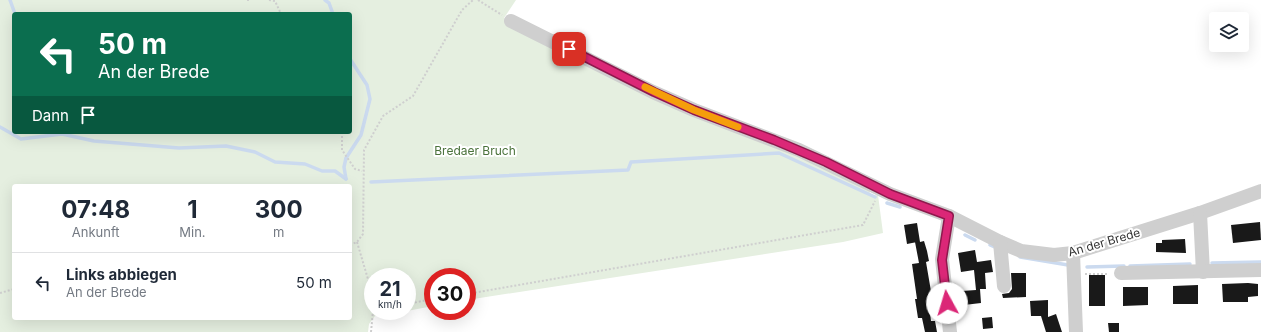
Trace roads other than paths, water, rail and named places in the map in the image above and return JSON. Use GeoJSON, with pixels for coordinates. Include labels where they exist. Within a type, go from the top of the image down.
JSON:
{"type":"FeatureCollection","features":[{"type":"Feature","properties":{"kind":"street","name":"An der Brede"},"geometry":{"type":"LineString","coordinates":[[512,21],[654,92],[694,110],[799,150],[880,190],[949,216],[1021,251],[1054,255],[1073,252],[1200,213],[1261,191]]}},
{"type":"Feature","properties":{"kind":"street"},"geometry":{"type":"LineString","coordinates":[[1200,213],[1204,272]]}},
{"type":"Feature","properties":{"kind":"street"},"geometry":{"type":"LineString","coordinates":[[949,216],[942,260],[950,332]]}},
{"type":"Feature","properties":{"kind":"street"},"geometry":{"type":"LineString","coordinates":[[1000,242],[1004,286]]}},
{"type":"Feature","properties":{"kind":"street"},"geometry":{"type":"LineString","coordinates":[[1073,252],[1076,332]]}},
{"type":"Feature","properties":{"kind":"street"},"geometry":{"type":"LineString","coordinates":[[1121,273],[1261,270]]}},
{"type":"Feature","properties":{"kind":"waterway"},"geometry":{"type":"LineString","coordinates":[[10,0],[14,12]]}},
{"type":"Feature","properties":{"kind":"waterway"},"geometry":{"type":"LineString","coordinates":[[325,0],[329,3],[332,12]]}},
{"type":"Feature","properties":{"kind":"waterway"},"geometry":{"type":"LineString","coordinates":[[346,179],[344,167],[346,158],[361,135],[370,99],[367,85],[352,62]]}},
{"type":"Feature","properties":{"kind":"waterway"},"geometry":{"type":"LineString","coordinates":[[0,127],[12,134]]}},
{"type":"Feature","properties":{"kind":"waterway"},"geometry":{"type":"LineString","coordinates":[[12,134],[21,139],[62,134]]}},
{"type":"Feature","properties":{"kind":"waterway"},"geometry":{"type":"LineString","coordinates":[[62,134],[94,141],[179,148],[226,146],[255,152],[275,162],[305,164],[322,171],[335,171],[346,179]]}},
{"type":"Feature","properties":{"kind":"waterway"},"geometry":{"type":"LineString","coordinates":[[371,182],[628,170],[631,162],[779,153],[875,197]]}},
{"type":"Feature","properties":{"kind":"waterway"},"geometry":{"type":"LineString","coordinates":[[887,203],[900,207]]}},
{"type":"Feature","properties":{"kind":"waterway"},"geometry":{"type":"LineString","coordinates":[[965,235],[975,240]]}},
{"type":"Feature","properties":{"kind":"waterway"},"geometry":{"type":"LineString","coordinates":[[990,245],[997,248]]}},
{"type":"Feature","properties":{"kind":"waterway"},"geometry":{"type":"LineString","coordinates":[[1020,257],[1068,265]]}},
{"type":"Feature","properties":{"kind":"waterway"},"geometry":{"type":"LineString","coordinates":[[1212,263],[1261,262]]}},
{"type":"Feature","properties":{"kind":"waterway"},"geometry":{"type":"LineString","coordinates":[[1130,266],[1190,264]]}},
{"type":"Feature","properties":{"kind":"waterway"},"geometry":{"type":"LineString","coordinates":[[1087,267],[1124,266]]}},
{"type":"Feature","properties":{"kind":"park label","name":"Bredaer Bruch"},"geometry":{"type":"Point","coordinates":[475,150]}}]}
